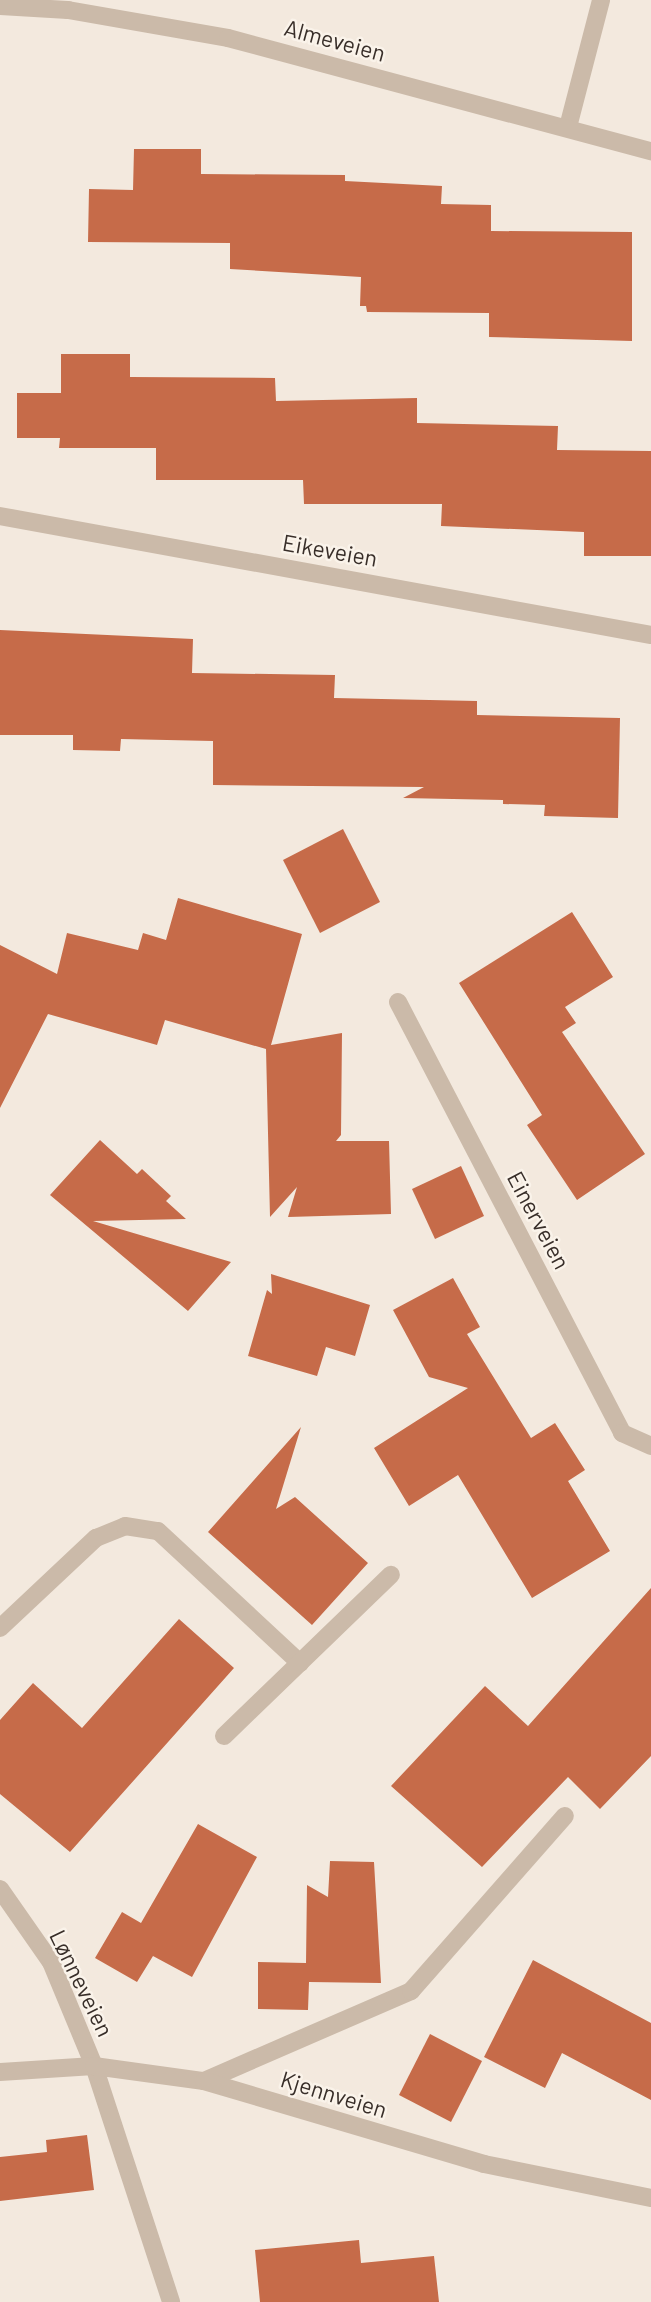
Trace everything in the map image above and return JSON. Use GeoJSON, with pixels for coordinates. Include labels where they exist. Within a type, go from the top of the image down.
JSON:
{"type":"FeatureCollection","features":[{"type":"Feature","properties":{"kind":"street"},"geometry":{"type":"LineString","coordinates":[[568,127],[601,0]]}},
{"type":"Feature","properties":{"kind":"street","name":"Almeveien"},"geometry":{"type":"LineString","coordinates":[[0,6],[68,10],[228,38],[651,151]]}},
{"type":"Feature","properties":{"kind":"street","name":"Eikeveien"},"geometry":{"type":"LineString","coordinates":[[0,516],[651,635]]}},
{"type":"Feature","properties":{"kind":"street","name":"Einerveien"},"geometry":{"type":"LineString","coordinates":[[398,1002],[622,1433],[651,1446]]}},
{"type":"Feature","properties":{"kind":"street"},"geometry":{"type":"LineString","coordinates":[[0,1628],[96,1538],[125,1526],[158,1531],[300,1663]]}},
{"type":"Feature","properties":{"kind":"street"},"geometry":{"type":"LineString","coordinates":[[224,1736],[391,1575]]}},
{"type":"Feature","properties":{"kind":"street"},"geometry":{"type":"LineString","coordinates":[[204,2081],[411,1992],[565,1816]]}},
{"type":"Feature","properties":{"kind":"street","name":"Lønneveien"},"geometry":{"type":"LineString","coordinates":[[0,1889],[51,1962],[94,2066],[170,2302]]}},
{"type":"Feature","properties":{"kind":"street","name":"Kjennveien"},"geometry":{"type":"LineString","coordinates":[[0,2072],[94,2066],[204,2081],[484,2164],[651,2198]]}},
{"type":"Feature","properties":{"kind":"building"},"geometry":{"type":"Polygon","coordinates":[[[134,149],[201,149],[201,174],[345,175],[345,181],[442,186],[441,204],[491,205],[491,231],[632,232],[632,341],[489,337],[489,313],[367,312],[366,306],[360,306],[361,277],[230,269],[230,243],[88,242],[89,189],[133,190],[134,149]]]}},
{"type":"Feature","properties":{"kind":"building"},"geometry":{"type":"Polygon","coordinates":[[[61,354],[130,354],[130,377],[275,378],[276,401],[417,398],[417,423],[558,426],[557,450],[651,451],[651,556],[584,556],[584,532],[441,526],[442,504],[304,504],[303,480],[156,480],[156,448],[59,448],[60,438],[17,438],[17,393],[61,393],[61,354]]]}},
{"type":"Feature","properties":{"kind":"building"},"geometry":{"type":"Polygon","coordinates":[[[0,630],[193,639],[192,673],[335,675],[334,698],[477,701],[477,715],[620,718],[618,818],[544,816],[545,805],[503,804],[503,800],[403,798],[424,787],[213,785],[213,741],[121,739],[120,751],[73,750],[73,735],[0,735],[0,630]]]}},
{"type":"Feature","properties":{"kind":"building"},"geometry":{"type":"Polygon","coordinates":[[[343,829],[380,902],[320,933],[283,860],[343,829]]]}},
{"type":"Feature","properties":{"kind":"building"},"geometry":{"type":"Polygon","coordinates":[[[178,898],[302,934],[271,1045],[342,1033],[341,1135],[336,1141],[389,1141],[391,1214],[288,1217],[297,1187],[270,1217],[266,1049],[165,1020],[157,1045],[48,1014],[0,1108],[0,945],[57,974],[67,933],[138,950],[143,933],[166,940],[178,898]]]}},
{"type":"Feature","properties":{"kind":"building"},"geometry":{"type":"Polygon","coordinates":[[[572,912],[613,977],[565,1007],[576,1023],[562,1032],[645,1154],[577,1200],[527,1125],[542,1115],[459,983],[572,912]]]}},
{"type":"Feature","properties":{"kind":"building"},"geometry":{"type":"Polygon","coordinates":[[[100,1140],[137,1174],[142,1169],[171,1196],[166,1201],[186,1219],[93,1221],[231,1262],[188,1311],[50,1195],[100,1140]]]}},
{"type":"Feature","properties":{"kind":"building"},"geometry":{"type":"Polygon","coordinates":[[[461,1166],[484,1216],[435,1239],[412,1189],[461,1166]]]}},
{"type":"Feature","properties":{"kind":"building"},"geometry":{"type":"Polygon","coordinates":[[[271,1274],[370,1305],[355,1356],[326,1347],[317,1376],[248,1356],[267,1290],[272,1294],[271,1274]]]}},
{"type":"Feature","properties":{"kind":"building"},"geometry":{"type":"Polygon","coordinates":[[[453,1278],[480,1327],[467,1334],[531,1438],[555,1423],[585,1470],[568,1481],[610,1551],[532,1598],[458,1475],[409,1506],[374,1448],[468,1388],[429,1377],[393,1310],[453,1278]]]}},
{"type":"Feature","properties":{"kind":"building"},"geometry":{"type":"Polygon","coordinates":[[[301,1427],[276,1509],[295,1497],[368,1563],[312,1625],[208,1532],[301,1427]]]}},
{"type":"Feature","properties":{"kind":"building"},"geometry":{"type":"Polygon","coordinates":[[[651,1588],[651,1756],[600,1809],[568,1777],[482,1867],[391,1786],[485,1686],[528,1726],[651,1588]]]}},
{"type":"Feature","properties":{"kind":"building"},"geometry":{"type":"Polygon","coordinates":[[[179,1619],[234,1668],[70,1852],[0,1794],[0,1720],[33,1683],[82,1728],[179,1619]]]}},
{"type":"Feature","properties":{"kind":"building"},"geometry":{"type":"Polygon","coordinates":[[[198,1824],[257,1857],[192,1977],[153,1956],[137,1982],[95,1958],[122,1912],[141,1923],[198,1824]]]}},
{"type":"Feature","properties":{"kind":"building"},"geometry":{"type":"Polygon","coordinates":[[[330,1861],[374,1862],[381,1983],[309,1982],[308,2010],[258,2009],[258,1962],[306,1963],[307,1885],[328,1897],[330,1861]]]}},
{"type":"Feature","properties":{"kind":"building"},"geometry":{"type":"Polygon","coordinates":[[[533,1960],[651,2023],[651,2100],[562,2053],[545,2088],[484,2057],[533,1960]]]}},
{"type":"Feature","properties":{"kind":"building"},"geometry":{"type":"Polygon","coordinates":[[[430,2034],[482,2061],[451,2122],[399,2095],[430,2034]]]}},
{"type":"Feature","properties":{"kind":"building"},"geometry":{"type":"Polygon","coordinates":[[[87,2135],[94,2190],[0,2201],[0,2157],[47,2152],[46,2140],[87,2135]]]}},
{"type":"Feature","properties":{"kind":"building"},"geometry":{"type":"Polygon","coordinates":[[[359,2240],[361,2263],[434,2256],[439,2302],[260,2302],[255,2250],[359,2240]]]}}]}
